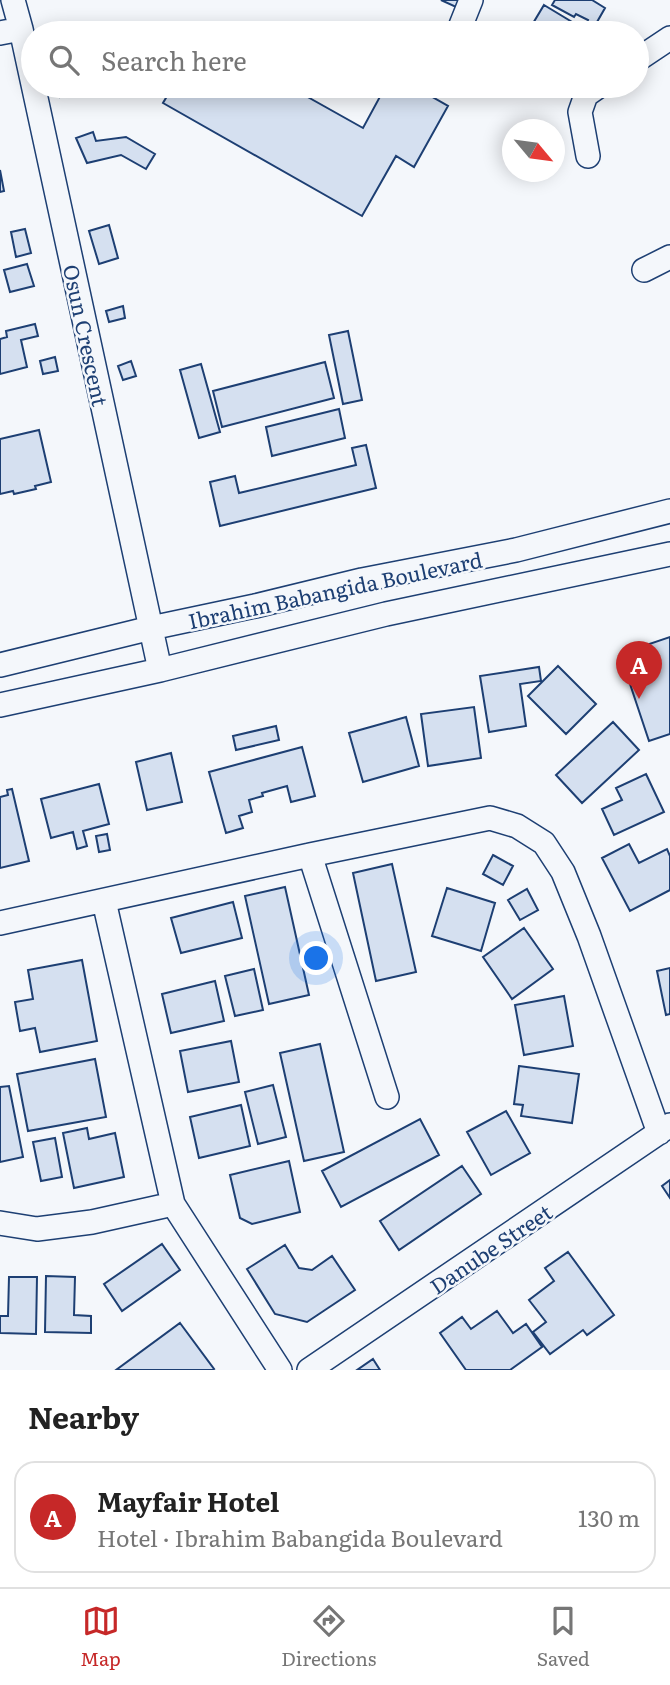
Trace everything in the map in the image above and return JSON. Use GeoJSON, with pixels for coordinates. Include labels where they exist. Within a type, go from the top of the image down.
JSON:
{"type":"FeatureCollection","features":[{"type":"Feature","properties":{"kind":"street","name":"Osun Crescent"},"geometry":{"type":"LineString","coordinates":[[13,0],[10,31],[21,78]]}},
{"type":"Feature","properties":{"kind":"street"},"geometry":{"type":"LineString","coordinates":[[463,21],[471,0]]}},
{"type":"Feature","properties":{"kind":"street"},"geometry":{"type":"LineString","coordinates":[[649,52],[670,38]]}},
{"type":"Feature","properties":{"kind":"street","name":"Osun Crescent"},"geometry":{"type":"LineString","coordinates":[[26,98],[160,670]]}},
{"type":"Feature","properties":{"kind":"street"},"geometry":{"type":"LineString","coordinates":[[585,98],[580,112],[588,156]]}},
{"type":"Feature","properties":{"kind":"street"},"geometry":{"type":"LineString","coordinates":[[644,270],[670,257]]}},
{"type":"Feature","properties":{"kind":"street","name":"Ibrahim Babangida Boulevard"},"geometry":{"type":"LineString","coordinates":[[0,666],[362,580],[516,550],[670,511]]}},
{"type":"Feature","properties":{"kind":"street","name":"Ibrahim Babangida Boulevard"},"geometry":{"type":"LineString","coordinates":[[0,705],[160,670],[386,614],[670,554]]}},
{"type":"Feature","properties":{"kind":"street"},"geometry":{"type":"LineString","coordinates":[[0,923],[490,818],[517,826],[544,843],[563,872],[665,1129]]}},
{"type":"Feature","properties":{"kind":"street"},"geometry":{"type":"LineString","coordinates":[[310,855],[387,1097]]}},
{"type":"Feature","properties":{"kind":"street"},"geometry":{"type":"LineString","coordinates":[[104,901],[173,1204],[280,1370]]}},
{"type":"Feature","properties":{"kind":"street","name":"Danube Street"},"geometry":{"type":"LineString","coordinates":[[309,1370],[665,1129]]}},
{"type":"Feature","properties":{"kind":"street"},"geometry":{"type":"LineString","coordinates":[[0,1223],[37,1229],[92,1222],[173,1204]]}},
{"type":"Feature","properties":{"kind":"building"},"geometry":{"type":"Polygon","coordinates":[[[441,0],[459,0],[456,7],[441,0]]]}},
{"type":"Feature","properties":{"kind":"building"},"geometry":{"type":"Polygon","coordinates":[[[555,0],[592,0],[605,8],[598,21],[588,21],[552,5],[555,0]]]}},
{"type":"Feature","properties":{"kind":"building"},"geometry":{"type":"Polygon","coordinates":[[[544,5],[570,21],[534,21],[544,5]]]}},
{"type":"Feature","properties":{"kind":"building"},"geometry":{"type":"Polygon","coordinates":[[[166,98],[309,98],[363,128],[379,98],[434,98],[448,106],[414,167],[396,156],[362,216],[163,103],[166,98]]]}},
{"type":"Feature","properties":{"kind":"building"},"geometry":{"type":"Polygon","coordinates":[[[93,132],[96,141],[126,137],[155,154],[146,169],[121,155],[87,163],[76,138],[93,132]]]}},
{"type":"Feature","properties":{"kind":"building"},"geometry":{"type":"Polygon","coordinates":[[[0,170],[4,191],[0,192],[0,170]]]}},
{"type":"Feature","properties":{"kind":"building"},"geometry":{"type":"Polygon","coordinates":[[[109,225],[118,258],[99,264],[89,231],[109,225]]]}},
{"type":"Feature","properties":{"kind":"building"},"geometry":{"type":"Polygon","coordinates":[[[25,229],[31,253],[16,257],[11,232],[25,229]]]}},
{"type":"Feature","properties":{"kind":"building"},"geometry":{"type":"Polygon","coordinates":[[[27,264],[34,286],[10,292],[4,270],[27,264]]]}},
{"type":"Feature","properties":{"kind":"building"},"geometry":{"type":"Polygon","coordinates":[[[123,306],[125,318],[109,322],[106,311],[123,306]]]}},
{"type":"Feature","properties":{"kind":"building"},"geometry":{"type":"Polygon","coordinates":[[[35,324],[38,336],[21,340],[27,367],[0,374],[0,339],[7,337],[6,331],[35,324]]]}},
{"type":"Feature","properties":{"kind":"building"},"geometry":{"type":"Polygon","coordinates":[[[348,331],[362,400],[343,404],[329,335],[348,331]]]}},
{"type":"Feature","properties":{"kind":"building"},"geometry":{"type":"Polygon","coordinates":[[[55,357],[58,371],[43,374],[40,361],[55,357]]]}},
{"type":"Feature","properties":{"kind":"building"},"geometry":{"type":"Polygon","coordinates":[[[131,361],[136,376],[123,380],[118,366],[131,361]]]}},
{"type":"Feature","properties":{"kind":"building"},"geometry":{"type":"Polygon","coordinates":[[[325,362],[334,398],[222,427],[213,391],[325,362]]]}},
{"type":"Feature","properties":{"kind":"building"},"geometry":{"type":"Polygon","coordinates":[[[201,364],[220,432],[199,438],[180,370],[201,364]]]}},
{"type":"Feature","properties":{"kind":"building"},"geometry":{"type":"Polygon","coordinates":[[[339,409],[345,438],[272,456],[266,427],[339,409]]]}},
{"type":"Feature","properties":{"kind":"building"},"geometry":{"type":"Polygon","coordinates":[[[39,430],[51,482],[35,486],[36,489],[0,494],[0,439],[39,430]]]}},
{"type":"Feature","properties":{"kind":"building"},"geometry":{"type":"Polygon","coordinates":[[[366,445],[376,488],[220,526],[210,482],[235,476],[239,493],[356,465],[352,448],[366,445]]]}},
{"type":"Feature","properties":{"kind":"building"},"geometry":{"type":"Polygon","coordinates":[[[670,637],[670,734],[649,741],[620,654],[670,637]]]}},
{"type":"Feature","properties":{"kind":"building"},"geometry":{"type":"Polygon","coordinates":[[[558,666],[596,704],[566,734],[528,696],[558,666]]]}},
{"type":"Feature","properties":{"kind":"building"},"geometry":{"type":"Polygon","coordinates":[[[539,667],[541,681],[520,684],[526,726],[489,732],[480,676],[539,667]]]}},
{"type":"Feature","properties":{"kind":"building"},"geometry":{"type":"Polygon","coordinates":[[[474,707],[481,758],[428,766],[421,714],[474,707]]]}},
{"type":"Feature","properties":{"kind":"building"},"geometry":{"type":"Polygon","coordinates":[[[406,717],[419,766],[363,782],[349,733],[406,717]]]}},
{"type":"Feature","properties":{"kind":"building"},"geometry":{"type":"Polygon","coordinates":[[[613,722],[639,750],[582,803],[556,775],[613,722]]]}},
{"type":"Feature","properties":{"kind":"building"},"geometry":{"type":"Polygon","coordinates":[[[276,726],[279,740],[236,750],[233,736],[276,726]]]}},
{"type":"Feature","properties":{"kind":"building"},"geometry":{"type":"Polygon","coordinates":[[[302,747],[315,796],[291,802],[287,786],[262,793],[263,796],[249,800],[252,812],[239,816],[243,828],[226,833],[209,772],[302,747]]]}},
{"type":"Feature","properties":{"kind":"building"},"geometry":{"type":"Polygon","coordinates":[[[171,753],[182,802],[147,810],[136,762],[171,753]]]}},
{"type":"Feature","properties":{"kind":"building"},"geometry":{"type":"Polygon","coordinates":[[[646,774],[664,812],[614,835],[602,809],[622,800],[616,788],[646,774]]]}},
{"type":"Feature","properties":{"kind":"building"},"geometry":{"type":"Polygon","coordinates":[[[99,784],[109,824],[83,831],[87,846],[77,849],[73,832],[51,838],[41,799],[99,784]]]}},
{"type":"Feature","properties":{"kind":"building"},"geometry":{"type":"Polygon","coordinates":[[[12,789],[29,861],[0,868],[0,797],[8,795],[7,790],[12,789]]]}},
{"type":"Feature","properties":{"kind":"building"},"geometry":{"type":"Polygon","coordinates":[[[107,834],[110,850],[99,852],[96,836],[107,834]]]}},
{"type":"Feature","properties":{"kind":"building"},"geometry":{"type":"Polygon","coordinates":[[[629,844],[639,863],[667,849],[670,856],[670,890],[630,911],[602,858],[629,844]]]}},
{"type":"Feature","properties":{"kind":"building"},"geometry":{"type":"Polygon","coordinates":[[[493,855],[513,866],[503,885],[483,874],[493,855]]]}},
{"type":"Feature","properties":{"kind":"building"},"geometry":{"type":"Polygon","coordinates":[[[392,864],[416,972],[376,981],[353,873],[392,864]]]}},
{"type":"Feature","properties":{"kind":"building"},"geometry":{"type":"Polygon","coordinates":[[[285,887],[309,995],[269,1004],[245,896],[285,887]]]}},
{"type":"Feature","properties":{"kind":"building"},"geometry":{"type":"Polygon","coordinates":[[[447,888],[495,903],[481,951],[432,936],[447,888]]]}},
{"type":"Feature","properties":{"kind":"building"},"geometry":{"type":"Polygon","coordinates":[[[527,889],[538,910],[520,920],[508,900],[527,889]]]}},
{"type":"Feature","properties":{"kind":"building"},"geometry":{"type":"Polygon","coordinates":[[[233,902],[242,938],[181,953],[171,918],[233,902]]]}},
{"type":"Feature","properties":{"kind":"building"},"geometry":{"type":"Polygon","coordinates":[[[524,928],[553,969],[512,999],[483,957],[524,928]]]}},
{"type":"Feature","properties":{"kind":"building"},"geometry":{"type":"Polygon","coordinates":[[[82,960],[97,1041],[40,1052],[35,1028],[20,1031],[15,1002],[33,999],[28,970],[82,960]]]}},
{"type":"Feature","properties":{"kind":"building"},"geometry":{"type":"Polygon","coordinates":[[[670,968],[670,1014],[666,1015],[657,971],[670,968]]]}},
{"type":"Feature","properties":{"kind":"building"},"geometry":{"type":"Polygon","coordinates":[[[254,969],[263,1010],[235,1016],[225,976],[254,969]]]}},
{"type":"Feature","properties":{"kind":"building"},"geometry":{"type":"Polygon","coordinates":[[[215,981],[224,1021],[171,1033],[162,994],[215,981]]]}},
{"type":"Feature","properties":{"kind":"building"},"geometry":{"type":"Polygon","coordinates":[[[564,996],[573,1046],[524,1055],[515,1005],[564,996]]]}},
{"type":"Feature","properties":{"kind":"building"},"geometry":{"type":"Polygon","coordinates":[[[231,1041],[239,1082],[188,1092],[180,1051],[231,1041]]]}},
{"type":"Feature","properties":{"kind":"building"},"geometry":{"type":"Polygon","coordinates":[[[320,1044],[344,1152],[304,1161],[280,1053],[320,1044]]]}},
{"type":"Feature","properties":{"kind":"building"},"geometry":{"type":"Polygon","coordinates":[[[95,1059],[106,1117],[28,1131],[17,1074],[95,1059]]]}},
{"type":"Feature","properties":{"kind":"building"},"geometry":{"type":"Polygon","coordinates":[[[519,1066],[579,1074],[572,1123],[521,1116],[523,1105],[514,1104],[519,1066]]]}},
{"type":"Feature","properties":{"kind":"building"},"geometry":{"type":"Polygon","coordinates":[[[273,1085],[286,1137],[258,1144],[245,1092],[273,1085]]]}},
{"type":"Feature","properties":{"kind":"building"},"geometry":{"type":"Polygon","coordinates":[[[9,1086],[23,1157],[0,1162],[0,1087],[9,1086]]]}},
{"type":"Feature","properties":{"kind":"building"},"geometry":{"type":"Polygon","coordinates":[[[241,1105],[250,1146],[199,1158],[190,1117],[241,1105]]]}},
{"type":"Feature","properties":{"kind":"building"},"geometry":{"type":"Polygon","coordinates":[[[506,1111],[530,1153],[491,1175],[467,1132],[506,1111]]]}},
{"type":"Feature","properties":{"kind":"building"},"geometry":{"type":"Polygon","coordinates":[[[420,1119],[439,1155],[341,1207],[322,1171],[420,1119]]]}},
{"type":"Feature","properties":{"kind":"building"},"geometry":{"type":"Polygon","coordinates":[[[87,1128],[89,1139],[115,1133],[124,1177],[74,1188],[63,1133],[87,1128]]]}},
{"type":"Feature","properties":{"kind":"building"},"geometry":{"type":"Polygon","coordinates":[[[55,1138],[62,1177],[41,1181],[33,1142],[55,1138]]]}},
{"type":"Feature","properties":{"kind":"building"},"geometry":{"type":"Polygon","coordinates":[[[289,1161],[300,1212],[252,1224],[240,1218],[230,1175],[289,1161]]]}},
{"type":"Feature","properties":{"kind":"building"},"geometry":{"type":"Polygon","coordinates":[[[462,1166],[481,1194],[399,1250],[380,1221],[462,1166]]]}},
{"type":"Feature","properties":{"kind":"building"},"geometry":{"type":"Polygon","coordinates":[[[670,1180],[670,1198],[662,1186],[670,1180]]]}},
{"type":"Feature","properties":{"kind":"building"},"geometry":{"type":"Polygon","coordinates":[[[162,1244],[180,1270],[122,1311],[104,1284],[162,1244]]]}},
{"type":"Feature","properties":{"kind":"building"},"geometry":{"type":"Polygon","coordinates":[[[285,1245],[299,1268],[312,1270],[332,1256],[355,1290],[307,1322],[275,1314],[247,1269],[285,1245]]]}},
{"type":"Feature","properties":{"kind":"building"},"geometry":{"type":"Polygon","coordinates":[[[568,1252],[614,1315],[587,1335],[583,1330],[550,1354],[533,1332],[546,1322],[529,1300],[554,1281],[545,1268],[568,1252]]]}},
{"type":"Feature","properties":{"kind":"building"},"geometry":{"type":"Polygon","coordinates":[[[46,1276],[75,1277],[74,1315],[91,1316],[91,1333],[45,1332],[46,1276]]]}},
{"type":"Feature","properties":{"kind":"building"},"geometry":{"type":"Polygon","coordinates":[[[9,1277],[37,1277],[36,1334],[0,1333],[0,1316],[8,1316],[9,1277]]]}},
{"type":"Feature","properties":{"kind":"building"},"geometry":{"type":"Polygon","coordinates":[[[497,1311],[513,1333],[526,1324],[542,1347],[510,1370],[466,1370],[440,1333],[462,1317],[471,1329],[497,1311]]]}},
{"type":"Feature","properties":{"kind":"building"},"geometry":{"type":"Polygon","coordinates":[[[180,1323],[214,1369],[116,1370],[180,1323]]]}},
{"type":"Feature","properties":{"kind":"building"},"geometry":{"type":"Polygon","coordinates":[[[373,1359],[380,1370],[357,1370],[373,1359]]]}},
{"type":"Feature","properties":{"kind":"place","name":"Mayfair Hotel"},"geometry":{"type":"Point","coordinates":[639,699]}}]}
